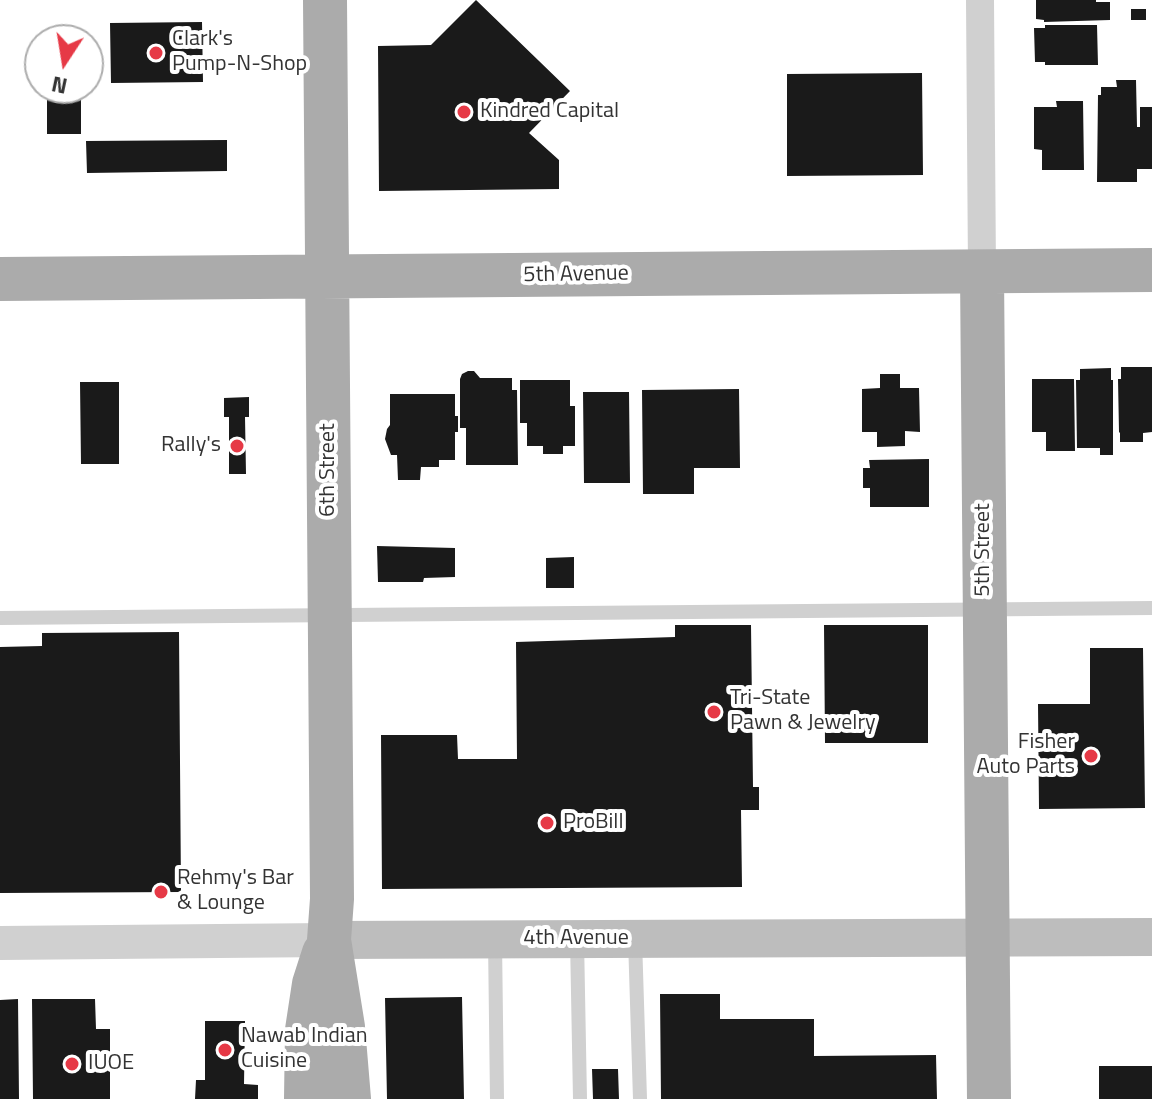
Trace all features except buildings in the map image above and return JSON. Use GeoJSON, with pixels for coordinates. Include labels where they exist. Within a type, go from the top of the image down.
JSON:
{"type":"FeatureCollection","features":[{"type":"Feature","properties":{"kind":"main road","name":"6th Street"},"geometry":{"type":"LineString","coordinates":[[325,0],[332,899],[329,940]]}},
{"type":"Feature","properties":{"kind":"main road","name":"5th Avenue"},"geometry":{"type":"LineString","coordinates":[[0,279],[1152,270]]}},
{"type":"Feature","properties":{"kind":"main road","name":"5th Street"},"geometry":{"type":"LineString","coordinates":[[982,272],[989,1099]]}},
{"type":"Feature","properties":{"kind":"main road","name":"4th Avenue"},"geometry":{"type":"LineString","coordinates":[[329,940],[1152,937]]}},
{"type":"Feature","properties":{"kind":"main road"},"geometry":{"type":"LineString","coordinates":[[306,1099],[307,1030],[314,984],[329,940]]}},
{"type":"Feature","properties":{"kind":"main road"},"geometry":{"type":"LineString","coordinates":[[329,940],[343,1027],[349,1099]]}},
{"type":"Feature","properties":{"kind":"street","name":"5th Street"},"geometry":{"type":"LineString","coordinates":[[980,0],[982,272]]}},
{"type":"Feature","properties":{"kind":"street","name":"4th Avenue"},"geometry":{"type":"LineString","coordinates":[[0,943],[329,940]]}},
{"type":"Feature","properties":{"kind":"lane"},"geometry":{"type":"LineString","coordinates":[[0,618],[1152,608]]}},
{"type":"Feature","properties":{"kind":"lane"},"geometry":{"type":"LineString","coordinates":[[495,939],[497,1099]]}},
{"type":"Feature","properties":{"kind":"lane"},"geometry":{"type":"LineString","coordinates":[[577,939],[580,1099]]}},
{"type":"Feature","properties":{"kind":"lane"},"geometry":{"type":"LineString","coordinates":[[635,939],[640,1099]]}},
{"type":"Feature","properties":{"kind":"place","name":"Clark's Pump-N-Shop"},"geometry":{"type":"Point","coordinates":[156,53]}},
{"type":"Feature","properties":{"kind":"place","name":"Kindred Capital"},"geometry":{"type":"Point","coordinates":[464,112]}},
{"type":"Feature","properties":{"kind":"place","name":"Rally's"},"geometry":{"type":"Point","coordinates":[237,446]}},
{"type":"Feature","properties":{"kind":"place","name":"Tri-State Pawn & Jewelry"},"geometry":{"type":"Point","coordinates":[714,712]}},
{"type":"Feature","properties":{"kind":"place","name":"Fisher Auto Parts"},"geometry":{"type":"Point","coordinates":[1091,756]}},
{"type":"Feature","properties":{"kind":"place","name":"ProBill"},"geometry":{"type":"Point","coordinates":[547,823]}},
{"type":"Feature","properties":{"kind":"place","name":"Rehmy's Bar & Lounge"},"geometry":{"type":"Point","coordinates":[161,892]}},
{"type":"Feature","properties":{"kind":"place","name":"Nawab Indian Cuisine"},"geometry":{"type":"Point","coordinates":[225,1050]}},
{"type":"Feature","properties":{"kind":"place","name":"IUOE"},"geometry":{"type":"Point","coordinates":[72,1064]}}]}
